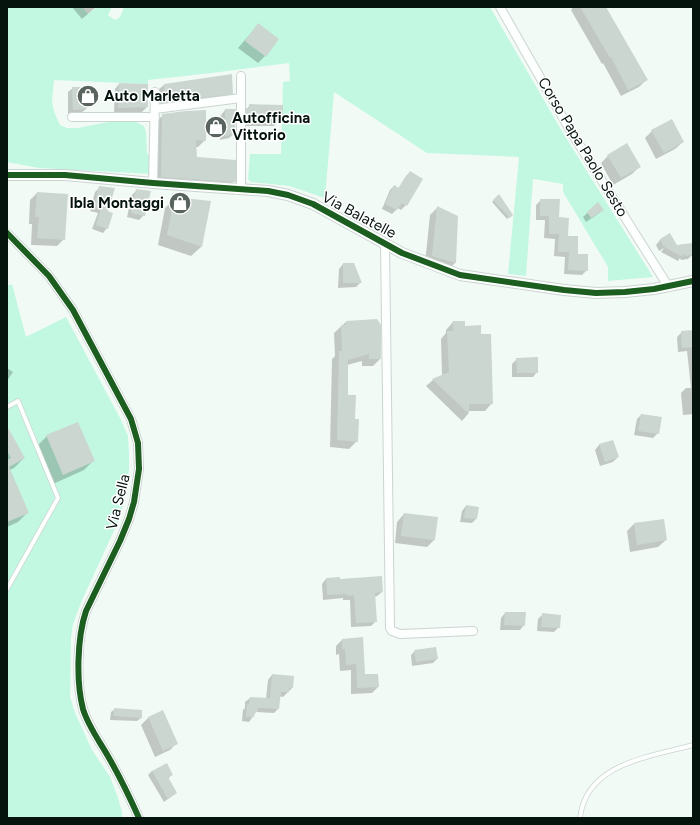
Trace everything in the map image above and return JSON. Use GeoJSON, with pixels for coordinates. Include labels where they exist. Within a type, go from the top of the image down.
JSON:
{"type":"FeatureCollection","features":[{"type":"Feature","properties":{"kind":"street","name":"Corso Papa Paolo Sesto"},"geometry":{"type":"LineString","coordinates":[[500,7],[570,130],[668,286]]}},
{"type":"Feature","properties":{"kind":"street"},"geometry":{"type":"LineString","coordinates":[[241,76],[241,189]]}},
{"type":"Feature","properties":{"kind":"street"},"geometry":{"type":"LineString","coordinates":[[154,183],[155,92]]}},
{"type":"Feature","properties":{"kind":"street"},"geometry":{"type":"LineString","coordinates":[[155,108],[241,98]]}},
{"type":"Feature","properties":{"kind":"street"},"geometry":{"type":"LineString","coordinates":[[72,117],[155,117]]}},
{"type":"Feature","properties":{"kind":"street","name":"Via Balatelle"},"geometry":{"type":"LineString","coordinates":[[7,175],[65,175],[268,191],[313,204],[402,253],[460,275],[564,290],[596,293],[625,292],[693,281]]}},
{"type":"Feature","properties":{"kind":"street","name":"Via Sella"},"geometry":{"type":"LineString","coordinates":[[7,233],[49,276],[73,310],[131,419],[138,444],[139,469],[130,519],[86,612],[82,624],[79,657],[80,690],[83,710],[122,781],[139,818]]}},
{"type":"Feature","properties":{"kind":"street"},"geometry":{"type":"LineString","coordinates":[[385,244],[390,628],[392,632],[400,634],[473,631]]}},
{"type":"Feature","properties":{"kind":"lane"},"geometry":{"type":"LineString","coordinates":[[7,407],[18,401],[58,498],[7,589]]}},
{"type":"Feature","properties":{"kind":"lane"},"geometry":{"type":"LineString","coordinates":[[580,818],[583,802],[589,792],[598,780],[618,766],[693,745]]}},
{"type":"Feature","properties":{"kind":"green space"},"geometry":{"type":"Polygon","coordinates":[[[7,7],[82,7],[88,14],[97,7],[112,7],[108,15],[115,20],[120,17],[124,7],[490,7],[563,133],[653,277],[608,281],[608,267],[563,192],[563,184],[533,179],[526,276],[508,274],[519,157],[427,153],[334,92],[325,198],[289,186],[251,182],[248,179],[250,154],[281,154],[283,82],[290,81],[289,63],[148,80],[148,84],[54,80],[52,102],[60,125],[67,128],[78,128],[125,120],[136,122],[144,126],[151,174],[39,168],[7,162],[7,7]]]}},
{"type":"Feature","properties":{"kind":"green space"},"geometry":{"type":"Polygon","coordinates":[[[12,284],[26,337],[66,317],[120,418],[128,436],[129,470],[124,502],[118,522],[82,600],[73,624],[71,638],[70,697],[75,713],[92,750],[110,777],[122,812],[122,818],[7,818],[7,286],[12,284]]]}},
{"type":"Feature","properties":{"kind":"building"},"geometry":{"type":"Polygon","coordinates":[[[580,7],[606,7],[648,80],[628,90],[611,57],[610,58],[580,7]]]}},
{"type":"Feature","properties":{"kind":"building"},"geometry":{"type":"Polygon","coordinates":[[[258,23],[279,39],[266,57],[245,41],[258,23]]]}},
{"type":"Feature","properties":{"kind":"building"},"geometry":{"type":"Polygon","coordinates":[[[232,74],[233,94],[164,102],[164,84],[232,74]]]}},
{"type":"Feature","properties":{"kind":"building"},"geometry":{"type":"Polygon","coordinates":[[[119,83],[148,84],[148,107],[118,108],[119,83]]]}},
{"type":"Feature","properties":{"kind":"building"},"geometry":{"type":"Polygon","coordinates":[[[72,87],[87,87],[87,109],[73,110],[72,87]]]}},
{"type":"Feature","properties":{"kind":"building"},"geometry":{"type":"Polygon","coordinates":[[[249,104],[283,105],[283,119],[246,119],[246,108],[249,108],[249,104]]]}},
{"type":"Feature","properties":{"kind":"building"},"geometry":{"type":"Polygon","coordinates":[[[225,109],[236,109],[235,134],[225,136],[225,109]]]}},
{"type":"Feature","properties":{"kind":"building"},"geometry":{"type":"Polygon","coordinates":[[[206,110],[206,141],[196,140],[197,157],[236,160],[236,182],[161,177],[162,114],[206,110]]]}},
{"type":"Feature","properties":{"kind":"building"},"geometry":{"type":"Polygon","coordinates":[[[672,119],[684,142],[664,153],[651,130],[672,119]]]}},
{"type":"Feature","properties":{"kind":"building"},"geometry":{"type":"Polygon","coordinates":[[[627,143],[641,167],[621,178],[607,155],[627,143]]]}},
{"type":"Feature","properties":{"kind":"building"},"geometry":{"type":"Polygon","coordinates":[[[410,171],[423,179],[407,206],[402,203],[397,210],[385,204],[394,185],[399,188],[410,171]]]}},
{"type":"Feature","properties":{"kind":"building"},"geometry":{"type":"Polygon","coordinates":[[[99,186],[115,188],[108,211],[113,213],[108,229],[96,225],[101,209],[94,206],[99,186]]]}},
{"type":"Feature","properties":{"kind":"building"},"geometry":{"type":"Polygon","coordinates":[[[136,189],[151,191],[145,216],[131,213],[136,189]]]}},
{"type":"Feature","properties":{"kind":"building"},"geometry":{"type":"Polygon","coordinates":[[[37,192],[68,194],[65,240],[37,238],[39,217],[35,217],[37,192]]]}},
{"type":"Feature","properties":{"kind":"building"},"geometry":{"type":"Polygon","coordinates":[[[499,194],[513,215],[510,218],[493,200],[499,194]]]}},
{"type":"Feature","properties":{"kind":"building"},"geometry":{"type":"Polygon","coordinates":[[[174,197],[211,201],[202,247],[167,235],[174,197]]]}},
{"type":"Feature","properties":{"kind":"building"},"geometry":{"type":"Polygon","coordinates":[[[540,199],[560,199],[559,217],[569,218],[568,236],[578,236],[578,254],[588,254],[588,271],[568,270],[569,252],[558,252],[559,234],[549,234],[549,216],[540,216],[540,199]]]}},
{"type":"Feature","properties":{"kind":"building"},"geometry":{"type":"Polygon","coordinates":[[[598,202],[604,210],[591,218],[587,212],[598,202]]]}},
{"type":"Feature","properties":{"kind":"building"},"geometry":{"type":"Polygon","coordinates":[[[437,206],[458,216],[456,263],[432,256],[437,206]]]}},
{"type":"Feature","properties":{"kind":"building"},"geometry":{"type":"Polygon","coordinates":[[[670,233],[677,245],[692,243],[693,254],[685,256],[685,254],[682,255],[683,257],[664,247],[660,239],[670,233]]]}},
{"type":"Feature","properties":{"kind":"building"},"geometry":{"type":"Polygon","coordinates":[[[343,263],[354,263],[362,283],[343,283],[343,263]]]}},
{"type":"Feature","properties":{"kind":"building"},"geometry":{"type":"Polygon","coordinates":[[[377,319],[381,325],[381,359],[369,359],[369,354],[348,360],[348,395],[356,395],[355,419],[359,419],[358,442],[337,440],[339,351],[342,351],[341,325],[346,325],[346,321],[377,319]]]}},
{"type":"Feature","properties":{"kind":"building"},"geometry":{"type":"Polygon","coordinates":[[[453,321],[465,321],[465,326],[481,325],[481,334],[491,334],[493,404],[469,404],[469,414],[432,379],[449,372],[447,331],[453,331],[453,321]]]}},
{"type":"Feature","properties":{"kind":"building"},"geometry":{"type":"Polygon","coordinates":[[[693,330],[693,347],[682,348],[681,331],[693,330]]]}},
{"type":"Feature","properties":{"kind":"building"},"geometry":{"type":"Polygon","coordinates":[[[538,357],[538,373],[517,373],[516,358],[538,357]]]}},
{"type":"Feature","properties":{"kind":"building"},"geometry":{"type":"Polygon","coordinates":[[[641,414],[662,417],[659,434],[638,431],[641,414]]]}},
{"type":"Feature","properties":{"kind":"building"},"geometry":{"type":"Polygon","coordinates":[[[78,422],[95,461],[63,475],[46,435],[78,422]]]}},
{"type":"Feature","properties":{"kind":"building"},"geometry":{"type":"Polygon","coordinates":[[[7,426],[25,458],[9,467],[29,513],[7,522],[7,460],[11,458],[7,451],[7,426]]]}},
{"type":"Feature","properties":{"kind":"building"},"geometry":{"type":"Polygon","coordinates":[[[613,440],[619,457],[605,462],[599,444],[613,440]]]}},
{"type":"Feature","properties":{"kind":"building"},"geometry":{"type":"Polygon","coordinates":[[[466,505],[479,507],[477,519],[464,518],[466,505]]]}},
{"type":"Feature","properties":{"kind":"building"},"geometry":{"type":"Polygon","coordinates":[[[404,513],[438,517],[435,540],[401,536],[404,513]]]}},
{"type":"Feature","properties":{"kind":"building"},"geometry":{"type":"Polygon","coordinates":[[[664,519],[667,540],[637,545],[634,523],[664,519]]]}},
{"type":"Feature","properties":{"kind":"building"},"geometry":{"type":"Polygon","coordinates":[[[382,576],[383,592],[375,593],[377,622],[356,623],[354,595],[327,595],[326,578],[340,577],[340,579],[382,576]]]}},
{"type":"Feature","properties":{"kind":"building"},"geometry":{"type":"Polygon","coordinates":[[[505,612],[526,612],[525,626],[504,625],[505,612]]]}},
{"type":"Feature","properties":{"kind":"building"},"geometry":{"type":"Polygon","coordinates":[[[542,613],[561,615],[560,628],[541,627],[542,613]]]}},
{"type":"Feature","properties":{"kind":"building"},"geometry":{"type":"Polygon","coordinates":[[[363,637],[365,674],[378,674],[379,687],[357,688],[356,664],[346,665],[345,649],[342,649],[342,639],[363,637]]]}},
{"type":"Feature","properties":{"kind":"building"},"geometry":{"type":"Polygon","coordinates":[[[436,647],[438,659],[416,662],[414,650],[436,647]]]}},
{"type":"Feature","properties":{"kind":"building"},"geometry":{"type":"Polygon","coordinates":[[[272,674],[294,676],[293,688],[289,688],[289,692],[281,692],[279,709],[258,708],[258,712],[255,712],[254,717],[246,717],[247,704],[249,704],[250,697],[270,698],[272,674]]]}},
{"type":"Feature","properties":{"kind":"building"},"geometry":{"type":"Polygon","coordinates":[[[114,708],[142,710],[142,718],[114,716],[114,708]]]}},
{"type":"Feature","properties":{"kind":"building"},"geometry":{"type":"Polygon","coordinates":[[[163,710],[178,744],[163,751],[148,717],[163,710]]]}},
{"type":"Feature","properties":{"kind":"building"},"geometry":{"type":"Polygon","coordinates":[[[167,763],[173,775],[168,777],[177,793],[168,799],[152,771],[167,763]]]}},
{"type":"Feature","properties":{"kind":"cycle path"},"geometry":{"type":"LineString","coordinates":[[7,175],[65,175],[268,191],[288,195],[313,204],[402,253],[460,275],[564,290],[596,293],[654,289],[693,281]]}},
{"type":"Feature","properties":{"kind":"cycle path"},"geometry":{"type":"LineString","coordinates":[[7,233],[49,276],[73,310],[131,419],[138,443],[139,469],[134,502],[120,541],[86,611],[79,647],[78,673],[85,715],[117,773],[139,818]]}},
{"type":"Feature","properties":{"kind":"place","name":"Auto Marletta"},"geometry":{"type":"Point","coordinates":[88,96]}},
{"type":"Feature","properties":{"kind":"place","name":"Autofficina Vittorio"},"geometry":{"type":"Point","coordinates":[216,127]}},
{"type":"Feature","properties":{"kind":"place","name":"Ibla Montaggi"},"geometry":{"type":"Point","coordinates":[180,203]}}]}
